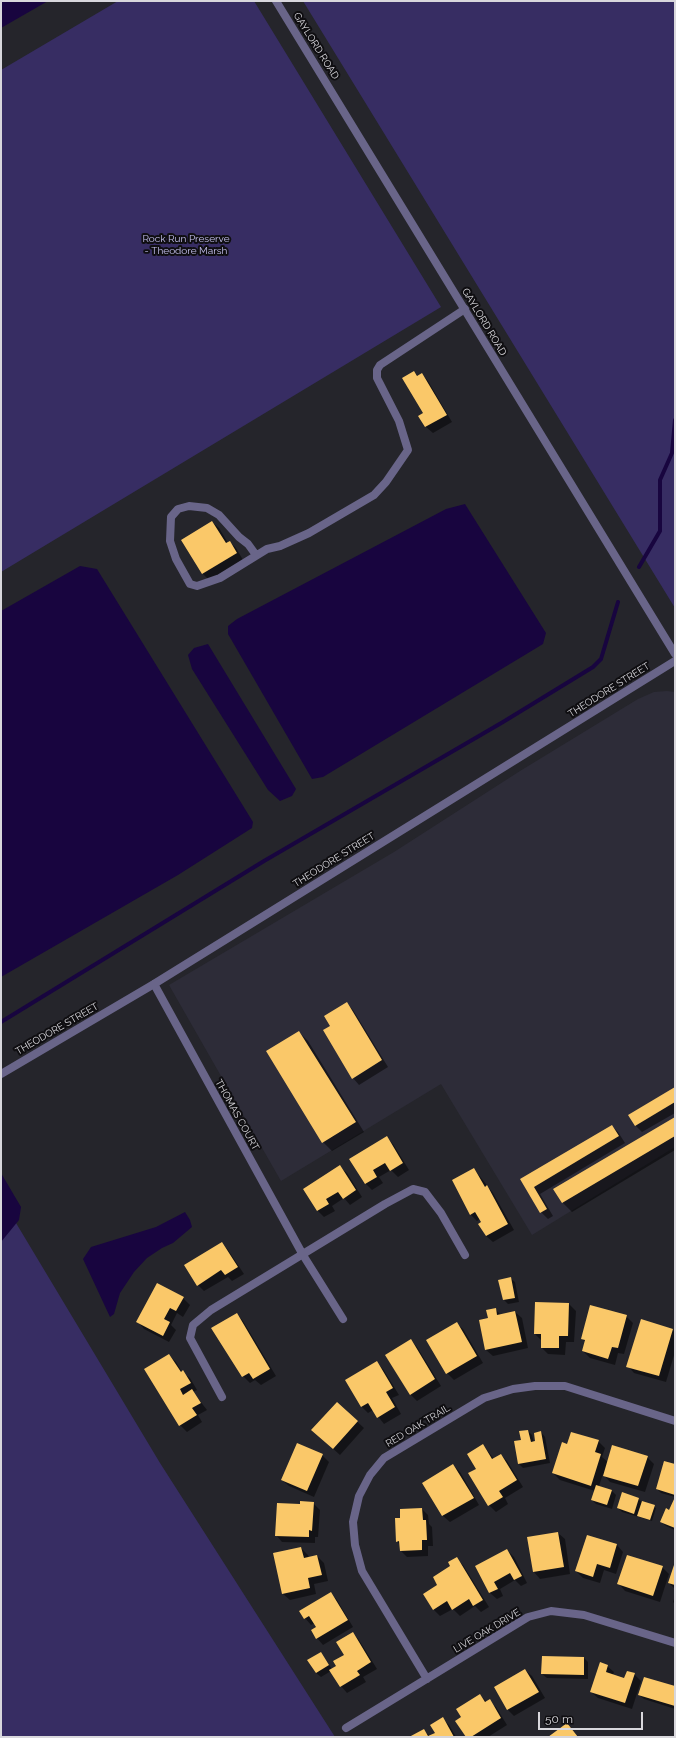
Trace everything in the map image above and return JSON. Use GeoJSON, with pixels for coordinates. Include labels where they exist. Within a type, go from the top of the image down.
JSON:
{"type":"FeatureCollection","features":[{"type":"Feature","properties":{"kind":"street","name":"GAYLORD ROAD"},"geometry":{"type":"LineString","coordinates":[[276,1],[675,654]]}},
{"type":"Feature","properties":{"kind":"street"},"geometry":{"type":"LineString","coordinates":[[256,555],[248,544],[239,537],[219,515],[207,508],[189,506],[178,509],[171,517],[170,541],[176,559],[190,584],[197,586],[220,578],[256,555],[268,549],[280,546],[338,518],[374,495],[386,482],[408,450],[399,421],[377,378],[377,370],[380,365],[465,309]]}},
{"type":"Feature","properties":{"kind":"street","name":"THEODORE STREET"},"geometry":{"type":"LineString","coordinates":[[1,1074],[154,984],[675,661]]}},
{"type":"Feature","properties":{"kind":"street","name":"THOMAS COURT"},"geometry":{"type":"LineString","coordinates":[[154,984],[303,1255],[343,1320]]}},
{"type":"Feature","properties":{"kind":"street"},"geometry":{"type":"LineString","coordinates":[[222,1397],[190,1338],[193,1325],[211,1310],[385,1204],[414,1189],[425,1192],[441,1213],[465,1255]]}},
{"type":"Feature","properties":{"kind":"street","name":"RED OAK TRAIL"},"geometry":{"type":"LineString","coordinates":[[426,1679],[362,1571],[355,1545],[354,1522],[359,1496],[370,1475],[384,1458],[484,1398],[513,1388],[565,1386],[675,1421]]}},
{"type":"Feature","properties":{"kind":"street","name":"LIVE OAK DRIVE"},"geometry":{"type":"LineString","coordinates":[[346,1728],[528,1617],[551,1611],[584,1615],[675,1643]]}},
{"type":"Feature","properties":{"kind":"shaded area"},"geometry":{"type":"Polygon","coordinates":[[[1,1],[48,1],[1,28],[1,1]]]}},
{"type":"Feature","properties":{"kind":"shaded area"},"geometry":{"type":"Polygon","coordinates":[[[465,504],[546,633],[543,644],[323,777],[312,779],[228,634],[228,626],[237,619],[446,509],[465,504]]]}},
{"type":"Feature","properties":{"kind":"shaded area"},"geometry":{"type":"Polygon","coordinates":[[[80,566],[97,569],[253,822],[252,828],[178,875],[1,977],[1,611],[80,566]]]}},
{"type":"Feature","properties":{"kind":"shaded area"},"geometry":{"type":"Polygon","coordinates":[[[208,644],[296,789],[292,796],[280,801],[268,790],[192,669],[188,655],[194,648],[208,644]]]}},
{"type":"Feature","properties":{"kind":"shaded area"},"geometry":{"type":"Polygon","coordinates":[[[654,692],[675,692],[675,1147],[532,1235],[441,1084],[281,1181],[169,985],[394,852],[520,771],[638,699],[654,692]]]}},
{"type":"Feature","properties":{"kind":"shaded area"},"geometry":{"type":"Polygon","coordinates":[[[1,1173],[21,1207],[19,1220],[1,1242],[1,1173]]]}},
{"type":"Feature","properties":{"kind":"shaded area"},"geometry":{"type":"Polygon","coordinates":[[[185,1212],[192,1227],[173,1243],[147,1258],[134,1272],[120,1293],[114,1314],[110,1317],[83,1259],[91,1247],[156,1227],[185,1212]]]}},
{"type":"Feature","properties":{"kind":"green space","name":"Rock Run Preserve - Theodore Marsh"},"geometry":{"type":"Polygon","coordinates":[[[118,1],[254,1],[441,307],[1,572],[1,70],[118,1]]]}},
{"type":"Feature","properties":{"kind":"green space"},"geometry":{"type":"Polygon","coordinates":[[[303,1],[675,1],[675,608],[303,1]]]}},
{"type":"Feature","properties":{"kind":"green space"},"geometry":{"type":"Polygon","coordinates":[[[1,1198],[160,1463],[335,1737],[1,1737],[1,1198]]]}},
{"type":"Feature","properties":{"kind":"building"},"geometry":{"type":"Polygon","coordinates":[[[414,371],[417,376],[422,373],[447,415],[425,427],[418,416],[423,413],[402,378],[414,371]]]}},
{"type":"Feature","properties":{"kind":"building"},"geometry":{"type":"Polygon","coordinates":[[[212,521],[226,543],[230,541],[237,553],[202,574],[181,540],[212,521]]]}},
{"type":"Feature","properties":{"kind":"building"},"geometry":{"type":"Polygon","coordinates":[[[347,1002],[382,1060],[352,1079],[323,1030],[330,1026],[324,1016],[347,1002]]]}},
{"type":"Feature","properties":{"kind":"building"},"geometry":{"type":"Polygon","coordinates":[[[299,1031],[356,1122],[322,1143],[266,1051],[299,1031]]]}},
{"type":"Feature","properties":{"kind":"building"},"geometry":{"type":"Polygon","coordinates":[[[675,1087],[675,1102],[635,1126],[628,1115],[675,1087]]]}},
{"type":"Feature","properties":{"kind":"building"},"geometry":{"type":"Polygon","coordinates":[[[675,1117],[675,1136],[562,1203],[553,1189],[675,1117]]]}},
{"type":"Feature","properties":{"kind":"building"},"geometry":{"type":"Polygon","coordinates":[[[612,1125],[619,1136],[534,1187],[547,1209],[540,1213],[520,1179],[612,1125]]]}},
{"type":"Feature","properties":{"kind":"building"},"geometry":{"type":"Polygon","coordinates":[[[387,1136],[403,1163],[390,1171],[385,1163],[373,1170],[377,1177],[365,1184],[349,1159],[387,1136]]]}},
{"type":"Feature","properties":{"kind":"building"},"geometry":{"type":"Polygon","coordinates":[[[340,1165],[356,1190],[343,1199],[338,1192],[326,1199],[329,1204],[317,1211],[303,1189],[340,1165]]]}},
{"type":"Feature","properties":{"kind":"building"},"geometry":{"type":"Polygon","coordinates":[[[474,1168],[485,1187],[487,1185],[508,1224],[486,1236],[478,1224],[481,1222],[475,1212],[470,1215],[452,1180],[474,1168]]]}},
{"type":"Feature","properties":{"kind":"building"},"geometry":{"type":"Polygon","coordinates":[[[222,1242],[238,1267],[225,1275],[221,1270],[197,1286],[184,1265],[222,1242]]]}},
{"type":"Feature","properties":{"kind":"building"},"geometry":{"type":"Polygon","coordinates":[[[511,1277],[515,1298],[503,1300],[498,1280],[511,1277]]]}},
{"type":"Feature","properties":{"kind":"building"},"geometry":{"type":"Polygon","coordinates":[[[157,1283],[184,1297],[176,1311],[170,1308],[164,1319],[170,1322],[163,1336],[136,1322],[157,1283]]]}},
{"type":"Feature","properties":{"kind":"building"},"geometry":{"type":"Polygon","coordinates":[[[535,1302],[569,1303],[568,1336],[559,1336],[559,1348],[541,1348],[541,1334],[534,1334],[535,1302]]]}},
{"type":"Feature","properties":{"kind":"building"},"geometry":{"type":"Polygon","coordinates":[[[590,1305],[627,1315],[618,1348],[612,1347],[608,1359],[582,1351],[585,1340],[581,1339],[590,1305]]]}},
{"type":"Feature","properties":{"kind":"building"},"geometry":{"type":"Polygon","coordinates":[[[496,1308],[497,1315],[515,1311],[522,1342],[485,1350],[479,1320],[488,1318],[486,1310],[496,1308]]]}},
{"type":"Feature","properties":{"kind":"building"},"geometry":{"type":"Polygon","coordinates":[[[237,1313],[270,1369],[253,1379],[249,1373],[242,1377],[211,1328],[237,1313]]]}},
{"type":"Feature","properties":{"kind":"building"},"geometry":{"type":"Polygon","coordinates":[[[641,1319],[673,1329],[659,1376],[626,1367],[641,1319]]]}},
{"type":"Feature","properties":{"kind":"building"},"geometry":{"type":"Polygon","coordinates":[[[457,1322],[477,1356],[446,1374],[426,1340],[457,1322]]]}},
{"type":"Feature","properties":{"kind":"building"},"geometry":{"type":"Polygon","coordinates":[[[411,1339],[435,1379],[410,1395],[385,1355],[411,1339]]]}},
{"type":"Feature","properties":{"kind":"building"},"geometry":{"type":"Polygon","coordinates":[[[169,1354],[181,1372],[183,1370],[191,1383],[180,1389],[183,1395],[192,1389],[201,1403],[192,1408],[197,1415],[179,1426],[144,1369],[169,1354]]]}},
{"type":"Feature","properties":{"kind":"building"},"geometry":{"type":"Polygon","coordinates":[[[377,1361],[393,1388],[386,1392],[395,1407],[377,1418],[368,1403],[361,1407],[345,1380],[377,1361]]]}},
{"type":"Feature","properties":{"kind":"building"},"geometry":{"type":"Polygon","coordinates":[[[337,1402],[358,1421],[333,1449],[311,1430],[337,1402]]]}},
{"type":"Feature","properties":{"kind":"building"},"geometry":{"type":"Polygon","coordinates":[[[528,1430],[531,1442],[535,1441],[534,1433],[541,1431],[546,1459],[518,1464],[514,1441],[521,1440],[519,1431],[528,1430]]]}},
{"type":"Feature","properties":{"kind":"building"},"geometry":{"type":"Polygon","coordinates":[[[571,1432],[599,1440],[595,1452],[601,1454],[591,1486],[552,1473],[562,1442],[567,1444],[571,1432]]]}},
{"type":"Feature","properties":{"kind":"building"},"geometry":{"type":"Polygon","coordinates":[[[297,1443],[323,1454],[307,1491],[281,1480],[297,1443]]]}},
{"type":"Feature","properties":{"kind":"building"},"geometry":{"type":"Polygon","coordinates":[[[483,1444],[492,1459],[501,1454],[517,1480],[499,1491],[503,1497],[488,1506],[468,1473],[476,1469],[467,1454],[483,1444]]]}},
{"type":"Feature","properties":{"kind":"building"},"geometry":{"type":"Polygon","coordinates":[[[612,1445],[648,1456],[638,1486],[603,1476],[612,1445]]]}},
{"type":"Feature","properties":{"kind":"building"},"geometry":{"type":"Polygon","coordinates":[[[664,1461],[675,1464],[675,1495],[656,1489],[664,1461]]]}},
{"type":"Feature","properties":{"kind":"building"},"geometry":{"type":"Polygon","coordinates":[[[453,1464],[474,1498],[442,1516],[422,1483],[453,1464]]]}},
{"type":"Feature","properties":{"kind":"building"},"geometry":{"type":"Polygon","coordinates":[[[596,1485],[612,1490],[607,1505],[591,1500],[596,1485]]]}},
{"type":"Feature","properties":{"kind":"building"},"geometry":{"type":"Polygon","coordinates":[[[622,1492],[639,1498],[634,1514],[617,1508],[622,1492]]]}},
{"type":"Feature","properties":{"kind":"building"},"geometry":{"type":"Polygon","coordinates":[[[675,1497],[675,1528],[660,1522],[666,1508],[669,1510],[675,1497]]]}},
{"type":"Feature","properties":{"kind":"building"},"geometry":{"type":"Polygon","coordinates":[[[300,1501],[314,1502],[312,1531],[309,1530],[309,1537],[275,1536],[277,1503],[300,1504],[300,1501]]]}},
{"type":"Feature","properties":{"kind":"building"},"geometry":{"type":"Polygon","coordinates":[[[642,1501],[655,1505],[650,1520],[637,1516],[642,1501]]]}},
{"type":"Feature","properties":{"kind":"building"},"geometry":{"type":"Polygon","coordinates":[[[422,1508],[423,1520],[426,1520],[427,1540],[422,1540],[422,1550],[400,1551],[399,1541],[396,1542],[395,1518],[400,1518],[400,1509],[422,1508]]]}},
{"type":"Feature","properties":{"kind":"building"},"geometry":{"type":"Polygon","coordinates":[[[558,1532],[564,1567],[533,1572],[527,1537],[558,1532]]]}},
{"type":"Feature","properties":{"kind":"building"},"geometry":{"type":"Polygon","coordinates":[[[587,1535],[617,1544],[610,1568],[597,1564],[593,1577],[575,1571],[587,1535]]]}},
{"type":"Feature","properties":{"kind":"building"},"geometry":{"type":"Polygon","coordinates":[[[301,1547],[304,1558],[317,1555],[322,1575],[308,1578],[310,1588],[282,1594],[273,1553],[301,1547]]]}},
{"type":"Feature","properties":{"kind":"building"},"geometry":{"type":"Polygon","coordinates":[[[507,1549],[522,1576],[514,1580],[510,1573],[494,1582],[498,1589],[489,1593],[475,1566],[507,1549]]]}},
{"type":"Feature","properties":{"kind":"building"},"geometry":{"type":"Polygon","coordinates":[[[627,1555],[663,1566],[653,1596],[617,1584],[627,1555]]]}},
{"type":"Feature","properties":{"kind":"building"},"geometry":{"type":"Polygon","coordinates":[[[457,1557],[483,1600],[473,1606],[469,1599],[452,1610],[447,1601],[433,1610],[423,1594],[437,1585],[433,1577],[450,1566],[448,1562],[457,1557]]]}},
{"type":"Feature","properties":{"kind":"building"},"geometry":{"type":"Polygon","coordinates":[[[675,1562],[675,1585],[668,1583],[675,1562]]]}},
{"type":"Feature","properties":{"kind":"building"},"geometry":{"type":"Polygon","coordinates":[[[331,1592],[348,1620],[316,1639],[311,1630],[316,1627],[309,1616],[304,1619],[299,1611],[331,1592]]]}},
{"type":"Feature","properties":{"kind":"building"},"geometry":{"type":"Polygon","coordinates":[[[353,1632],[371,1662],[357,1671],[360,1675],[340,1687],[329,1670],[336,1666],[333,1661],[344,1655],[336,1642],[353,1632]]]}},
{"type":"Feature","properties":{"kind":"building"},"geometry":{"type":"Polygon","coordinates":[[[321,1652],[329,1665],[316,1673],[307,1660],[321,1652]]]}},
{"type":"Feature","properties":{"kind":"building"},"geometry":{"type":"Polygon","coordinates":[[[542,1656],[584,1657],[584,1675],[541,1674],[542,1656]]]}},
{"type":"Feature","properties":{"kind":"building"},"geometry":{"type":"Polygon","coordinates":[[[600,1662],[608,1665],[606,1672],[624,1678],[627,1671],[635,1673],[625,1703],[590,1692],[600,1662]]]}},
{"type":"Feature","properties":{"kind":"building"},"geometry":{"type":"Polygon","coordinates":[[[525,1669],[539,1692],[507,1710],[494,1687],[525,1669]]]}},
{"type":"Feature","properties":{"kind":"building"},"geometry":{"type":"Polygon","coordinates":[[[644,1677],[675,1686],[675,1706],[638,1695],[644,1677]]]}},
{"type":"Feature","properties":{"kind":"building"},"geometry":{"type":"Polygon","coordinates":[[[480,1694],[485,1702],[490,1699],[501,1718],[471,1737],[466,1737],[455,1721],[461,1717],[456,1709],[480,1694]]]}},
{"type":"Feature","properties":{"kind":"building"},"geometry":{"type":"Polygon","coordinates":[[[443,1717],[454,1737],[409,1737],[424,1729],[428,1736],[435,1733],[430,1725],[443,1717]]]}},
{"type":"Feature","properties":{"kind":"building"},"geometry":{"type":"Polygon","coordinates":[[[567,1723],[578,1737],[548,1737],[567,1723]]]}},
{"type":"Feature","properties":{"kind":"waterway"},"geometry":{"type":"LineString","coordinates":[[639,567],[660,531],[660,480],[672,453],[675,420]]}},
{"type":"Feature","properties":{"kind":"waterway"},"geometry":{"type":"LineString","coordinates":[[1,1022],[264,861],[503,722],[593,667],[601,659],[618,602]]}}]}
